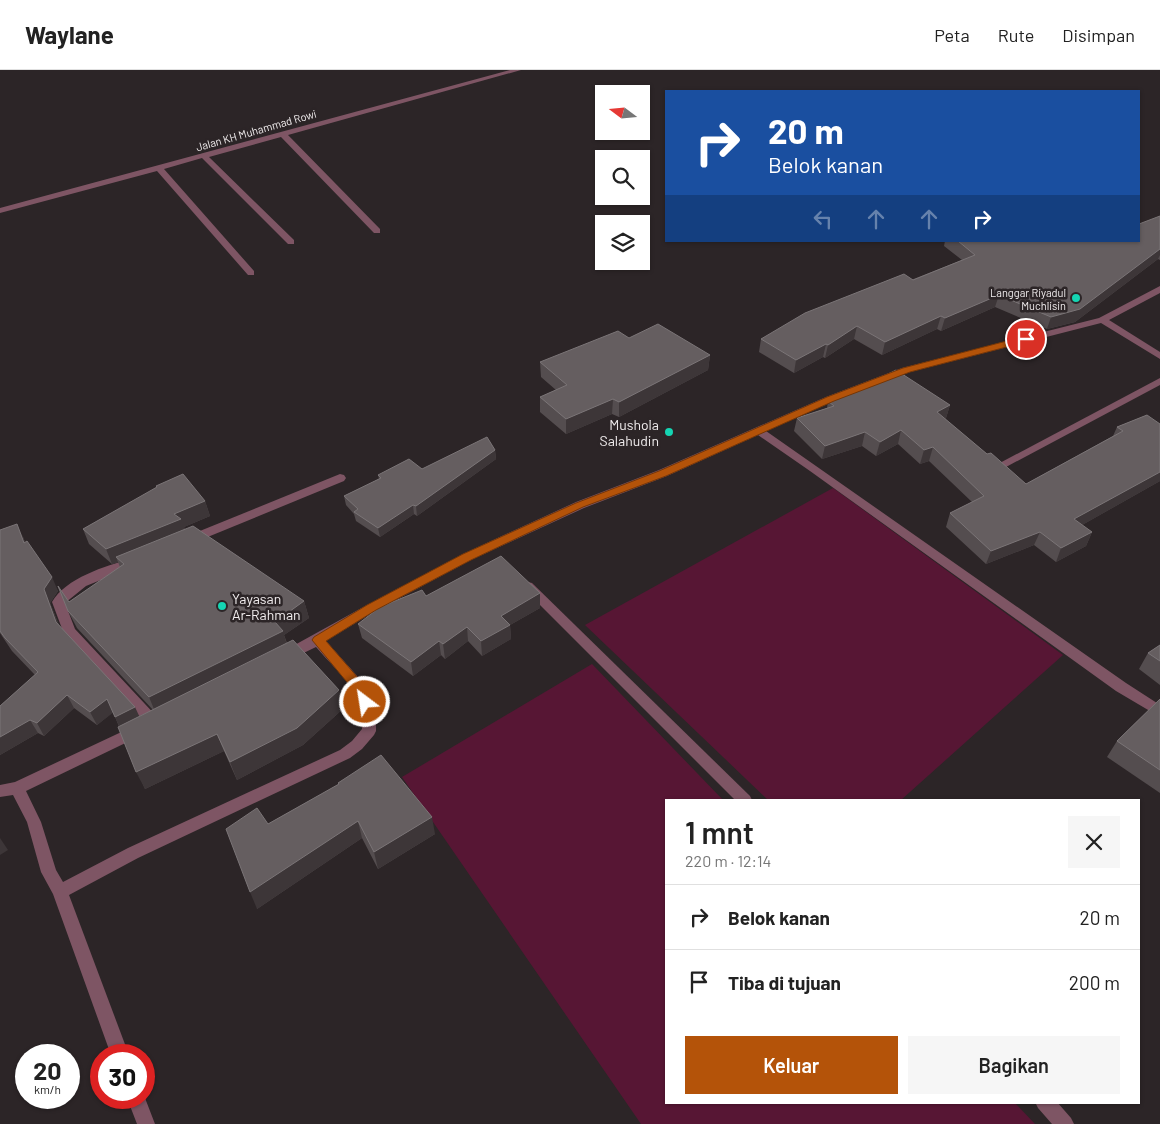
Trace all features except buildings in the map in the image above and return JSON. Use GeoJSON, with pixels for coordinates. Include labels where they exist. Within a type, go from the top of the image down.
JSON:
{"type":"FeatureCollection","features":[{"type":"Feature","properties":{"kind":"street","name":"Jalan KH Muhammad Rowi"},"geometry":{"type":"LineString","coordinates":[[0,211],[518,70]]}},
{"type":"Feature","properties":{"kind":"street"},"geometry":{"type":"LineString","coordinates":[[283,134],[377,231]]}},
{"type":"Feature","properties":{"kind":"street"},"geometry":{"type":"LineString","coordinates":[[204,156],[291,242]]}},
{"type":"Feature","properties":{"kind":"street"},"geometry":{"type":"LineString","coordinates":[[159,168],[251,273]]}},
{"type":"Feature","properties":{"kind":"street"},"geometry":{"type":"LineString","coordinates":[[275,662],[318,640],[372,608],[492,551],[580,505],[663,473],[830,399],[906,370],[1102,320],[1160,289]]}},
{"type":"Feature","properties":{"kind":"street"},"geometry":{"type":"LineString","coordinates":[[1102,320],[1160,356]]}},
{"type":"Feature","properties":{"kind":"street"},"geometry":{"type":"LineString","coordinates":[[1002,465],[1160,381]]}},
{"type":"Feature","properties":{"kind":"street"},"geometry":{"type":"LineString","coordinates":[[759,431],[814,468],[1121,687],[1160,712]]}},
{"type":"Feature","properties":{"kind":"street"},"geometry":{"type":"LineString","coordinates":[[174,546],[340,478]]}},
{"type":"Feature","properties":{"kind":"street"},"geometry":{"type":"LineString","coordinates":[[0,791],[17,788],[158,721],[69,631],[58,602],[65,593],[81,584],[146,557]]}},
{"type":"Feature","properties":{"kind":"street"},"geometry":{"type":"LineString","coordinates":[[517,574],[744,799]]}},
{"type":"Feature","properties":{"kind":"street"},"geometry":{"type":"LineString","coordinates":[[60,892],[133,853],[345,754],[357,745],[369,730],[368,713],[362,691],[318,640]]}},
{"type":"Feature","properties":{"kind":"street"},"geometry":{"type":"LineString","coordinates":[[17,788],[34,822],[49,872],[60,892],[116,1044]]}},
{"type":"Feature","properties":{"kind":"street"},"geometry":{"type":"LineString","coordinates":[[1046,1104],[1065,1124]]}},
{"type":"Feature","properties":{"kind":"street"},"geometry":{"type":"LineString","coordinates":[[140,1109],[146,1124]]}},
{"type":"Feature","properties":{"kind":"shaded area"},"geometry":{"type":"Polygon","coordinates":[[[833,488],[1063,655],[902,799],[767,799],[585,625],[833,488]]]}},
{"type":"Feature","properties":{"kind":"shaded area"},"geometry":{"type":"Polygon","coordinates":[[[592,664],[722,799],[665,799],[665,1104],[1016,1104],[1035,1124],[641,1124],[402,777],[592,664]]]}},
{"type":"Feature","properties":{"kind":"place","name":"Langgar Riyadul Muchlisin"},"geometry":{"type":"Point","coordinates":[1076,298]}},
{"type":"Feature","properties":{"kind":"place","name":"Mushola Salahudin"},"geometry":{"type":"Point","coordinates":[669,432]}},
{"type":"Feature","properties":{"kind":"place","name":"Yayasan Ar-Rahman"},"geometry":{"type":"Point","coordinates":[222,606]}},
{"type":"Feature","properties":{"kind":"route"},"geometry":{"type":"LineString","coordinates":[[365,702],[362,691],[318,640],[372,608],[467,557],[580,505],[663,473],[830,399],[906,370],[1026,339]]}}]}
